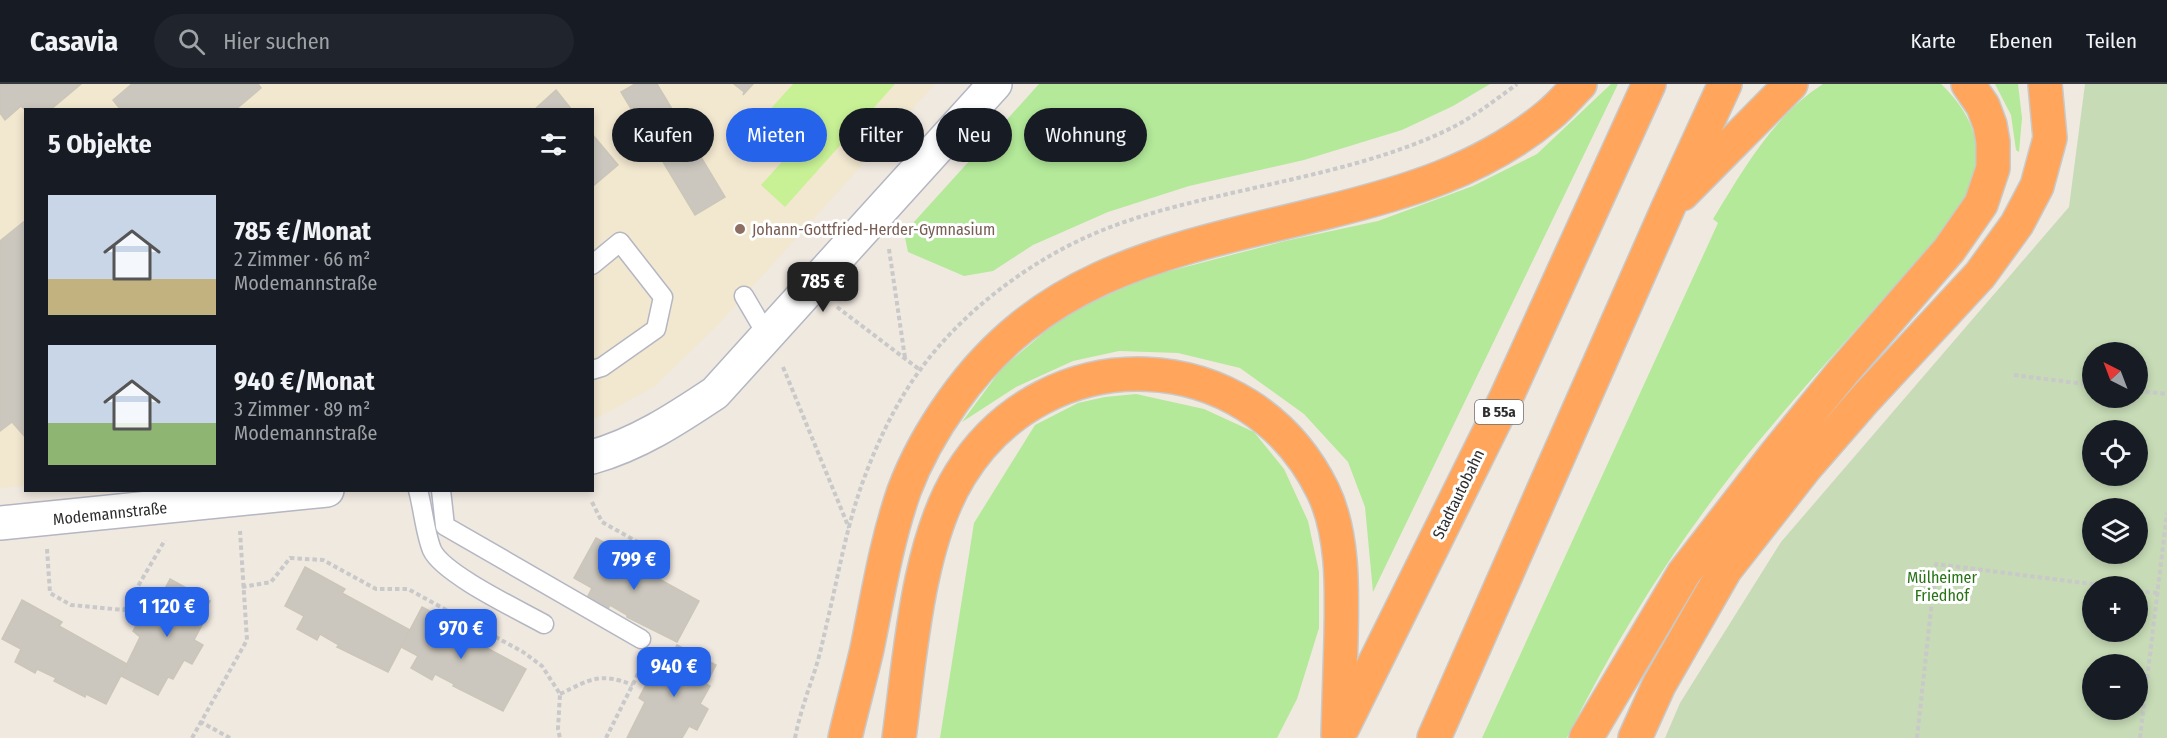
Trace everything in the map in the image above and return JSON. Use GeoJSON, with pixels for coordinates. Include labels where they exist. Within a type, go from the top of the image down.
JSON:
{"type":"FeatureCollection","features":[{"type":"Feature","properties":{"kind":"highway"},"geometry":{"type":"LineString","coordinates":[[845,738],[867,649],[887,544],[905,489],[916,462],[946,410],[966,382],[1005,340],[1050,305],[1123,268],[1204,242],[1394,196],[1441,178],[1489,156],[1521,136],[1552,113],[1580,84]]}},
{"type":"Feature","properties":{"kind":"highway","name":"Stadtautobahn"},"geometry":{"type":"LineString","coordinates":[[1338,737],[1506,398],[1649,84]]}},
{"type":"Feature","properties":{"kind":"highway"},"geometry":{"type":"LineString","coordinates":[[1434,738],[1725,84]]}},
{"type":"Feature","properties":{"kind":"highway"},"geometry":{"type":"LineString","coordinates":[[1668,208],[1791,84]]}},
{"type":"Feature","properties":{"kind":"highway"},"geometry":{"type":"LineString","coordinates":[[1586,738],[1684,573],[1842,373],[1949,250],[1981,204],[1993,168],[1993,142],[1983,106],[1968,84]]}},
{"type":"Feature","properties":{"kind":"highway"},"geometry":{"type":"LineString","coordinates":[[1635,738],[1659,685],[1725,570],[1805,468],[1865,399],[1980,275],[2017,224],[2037,186],[2050,138],[2045,84]]}},
{"type":"Feature","properties":{"kind":"highway"},"geometry":{"type":"LineString","coordinates":[[898,738],[916,614],[928,558],[944,506],[958,477],[975,451],[998,427],[1023,408],[1082,380],[1124,374],[1147,374],[1180,379],[1197,383],[1237,399],[1282,433],[1314,474],[1324,492],[1331,513],[1342,581],[1338,737]]}},
{"type":"Feature","properties":{"kind":"street"},"geometry":{"type":"LineString","coordinates":[[594,456],[617,450],[669,424],[715,393],[995,84]]}},
{"type":"Feature","properties":{"kind":"street","name":"Modemannstraße"},"geometry":{"type":"LineString","coordinates":[[0,523],[308,492]]}},
{"type":"Feature","properties":{"kind":"lane"},"geometry":{"type":"LineString","coordinates":[[594,263],[620,242],[663,297],[656,329],[602,367],[594,369]]}},
{"type":"Feature","properties":{"kind":"lane"},"geometry":{"type":"LineString","coordinates":[[744,296],[768,337]]}},
{"type":"Feature","properties":{"kind":"lane"},"geometry":{"type":"LineString","coordinates":[[418,492],[433,551],[446,566],[544,624]]}},
{"type":"Feature","properties":{"kind":"lane"},"geometry":{"type":"LineString","coordinates":[[441,492],[445,526],[641,639]]}},
{"type":"Feature","properties":{"kind":"path"},"geometry":{"type":"LineString","coordinates":[[795,738],[819,656],[849,528],[861,486],[877,446],[920,370],[968,317],[995,293],[1049,257],[1092,235],[1164,209],[1313,174],[1423,140],[1459,124],[1493,103],[1517,84]]}},
{"type":"Feature","properties":{"kind":"path"},"geometry":{"type":"LineString","coordinates":[[883,208],[905,358]]}},
{"type":"Feature","properties":{"kind":"path"},"geometry":{"type":"LineString","coordinates":[[811,288],[920,370]]}},
{"type":"Feature","properties":{"kind":"path"},"geometry":{"type":"LineString","coordinates":[[768,337],[784,370],[849,528]]}},
{"type":"Feature","properties":{"kind":"path"},"geometry":{"type":"LineString","coordinates":[[2014,375],[2082,384]]}},
{"type":"Feature","properties":{"kind":"path"},"geometry":{"type":"LineString","coordinates":[[2148,392],[2167,394]]}},
{"type":"Feature","properties":{"kind":"path"},"geometry":{"type":"LineString","coordinates":[[592,502],[602,522],[643,545]]}},
{"type":"Feature","properties":{"kind":"path"},"geometry":{"type":"LineString","coordinates":[[45,519],[50,593],[71,605],[124,610],[185,505]]}},
{"type":"Feature","properties":{"kind":"path"},"geometry":{"type":"LineString","coordinates":[[2140,738],[2167,513]]}},
{"type":"Feature","properties":{"kind":"path"},"geometry":{"type":"LineString","coordinates":[[192,738],[247,640],[240,524]]}},
{"type":"Feature","properties":{"kind":"path"},"geometry":{"type":"LineString","coordinates":[[242,587],[271,582],[290,558],[323,560],[376,589],[408,589],[523,652],[542,666],[560,694],[558,729],[560,738]]}},
{"type":"Feature","properties":{"kind":"path"},"geometry":{"type":"LineString","coordinates":[[1917,738],[1936,564],[2082,583]]}},
{"type":"Feature","properties":{"kind":"path"},"geometry":{"type":"LineString","coordinates":[[2148,592],[2158,593]]}},
{"type":"Feature","properties":{"kind":"path"},"geometry":{"type":"LineString","coordinates":[[606,738],[642,666]]}},
{"type":"Feature","properties":{"kind":"path"},"geometry":{"type":"LineString","coordinates":[[560,694],[589,680],[614,677],[633,685]]}},
{"type":"Feature","properties":{"kind":"path"},"geometry":{"type":"LineString","coordinates":[[201,722],[230,738]]}},
{"type":"Feature","properties":{"kind":"shaded area"},"geometry":{"type":"Polygon","coordinates":[[[0,84],[935,84],[913,108],[839,108],[839,162],[865,162],[719,324],[655,386],[594,419],[594,108],[24,108],[24,486],[0,488],[0,84]]]}},
{"type":"Feature","properties":{"kind":"green space"},"geometry":{"type":"Polygon","coordinates":[[[793,84],[895,84],[874,108],[839,108],[839,147],[827,160],[827,108],[771,108],[793,84]]]}},
{"type":"Feature","properties":{"kind":"green space"},"geometry":{"type":"Polygon","coordinates":[[[1039,84],[1490,84],[1453,106],[1402,130],[1304,160],[1189,186],[1108,212],[1033,245],[993,271],[964,276],[908,252],[904,233],[968,162],[1012,162],[1012,114],[1039,84]]]}},
{"type":"Feature","properties":{"kind":"green space"},"geometry":{"type":"Polygon","coordinates":[[[1611,84],[1618,84],[1373,592],[1365,507],[1348,462],[1304,414],[1240,368],[1178,353],[1119,351],[1073,361],[1016,387],[962,422],[1002,368],[1065,315],[1147,277],[1285,241],[1378,221],[1473,186],[1537,154],[1611,84]]]}},
{"type":"Feature","properties":{"kind":"green space"},"geometry":{"type":"Polygon","coordinates":[[[1823,84],[1941,84],[1966,115],[1975,138],[1976,163],[1967,195],[1935,244],[1882,300],[1769,429],[1700,516],[1629,624],[1567,738],[1482,738],[1718,223],[1713,219],[1748,163],[1775,127],[1789,111],[1823,84]]]}},
{"type":"Feature","properties":{"kind":"green space"},"geometry":{"type":"Polygon","coordinates":[[[1995,84],[2018,84],[2022,118],[2019,152],[2016,150],[2011,115],[1995,84]]]}},
{"type":"Feature","properties":{"kind":"green space","name":"Mülheimer Friedhof"},"geometry":{"type":"Polygon","coordinates":[[[2085,84],[2167,84],[2167,738],[1665,738],[1680,703],[1781,542],[2069,207],[2085,84]]]}},
{"type":"Feature","properties":{"kind":"green space"},"geometry":{"type":"Polygon","coordinates":[[[782,162],[825,162],[785,207],[761,185],[782,162]]]}},
{"type":"Feature","properties":{"kind":"green space"},"geometry":{"type":"Polygon","coordinates":[[[1136,394],[1204,409],[1254,432],[1284,469],[1308,521],[1319,572],[1319,628],[1297,699],[1277,738],[940,738],[974,523],[1035,425],[1078,403],[1136,394]]]}},
{"type":"Feature","properties":{"kind":"building"},"geometry":{"type":"Polygon","coordinates":[[[0,84],[81,84],[52,108],[24,109],[21,106],[5,120],[0,113],[0,84]]]}},
{"type":"Feature","properties":{"kind":"building"},"geometry":{"type":"Polygon","coordinates":[[[132,84],[258,84],[261,88],[237,108],[119,108],[113,100],[132,84]]]}},
{"type":"Feature","properties":{"kind":"building"},"geometry":{"type":"Polygon","coordinates":[[[635,84],[657,84],[671,108],[631,108],[621,92],[635,84]]]}},
{"type":"Feature","properties":{"kind":"building"},"geometry":{"type":"Polygon","coordinates":[[[734,84],[753,84],[743,95],[744,92],[734,84]]]}},
{"type":"Feature","properties":{"kind":"building"},"geometry":{"type":"Polygon","coordinates":[[[556,90],[570,108],[536,108],[556,90]]]}},
{"type":"Feature","properties":{"kind":"building"},"geometry":{"type":"Polygon","coordinates":[[[594,136],[612,158],[612,162],[618,165],[594,185],[594,136]]]}},
{"type":"Feature","properties":{"kind":"building"},"geometry":{"type":"Polygon","coordinates":[[[663,162],[704,162],[725,197],[695,215],[663,162]]]}},
{"type":"Feature","properties":{"kind":"building"},"geometry":{"type":"Polygon","coordinates":[[[24,222],[24,436],[12,422],[0,431],[0,241],[24,222]]]}},
{"type":"Feature","properties":{"kind":"building"},"geometry":{"type":"Polygon","coordinates":[[[596,538],[634,559],[632,564],[699,601],[677,642],[627,617],[610,605],[607,611],[586,600],[592,588],[574,578],[596,538]]]}},
{"type":"Feature","properties":{"kind":"building"},"geometry":{"type":"Polygon","coordinates":[[[305,567],[345,589],[342,593],[410,630],[388,672],[337,647],[339,645],[320,634],[317,640],[297,629],[304,616],[285,606],[305,567]]]}},
{"type":"Feature","properties":{"kind":"building"},"geometry":{"type":"Polygon","coordinates":[[[170,579],[210,601],[200,619],[204,621],[194,640],[203,645],[192,664],[184,660],[173,679],[168,677],[158,695],[121,676],[140,637],[133,631],[142,615],[145,613],[151,616],[170,579]]]}},
{"type":"Feature","properties":{"kind":"building"},"geometry":{"type":"Polygon","coordinates":[[[22,600],[62,622],[59,626],[127,664],[106,704],[86,694],[85,697],[37,669],[35,673],[15,662],[21,649],[2,639],[22,600]]]}},
{"type":"Feature","properties":{"kind":"building"},"geometry":{"type":"Polygon","coordinates":[[[422,607],[460,627],[457,632],[526,669],[503,711],[453,686],[454,684],[435,674],[432,680],[411,668],[418,656],[401,647],[422,607]]]}},
{"type":"Feature","properties":{"kind":"building"},"geometry":{"type":"Polygon","coordinates":[[[677,645],[716,665],[706,684],[710,686],[700,704],[708,709],[697,730],[689,726],[682,738],[627,738],[645,702],[639,698],[649,679],[657,681],[677,645]]]}},
{"type":"Feature","properties":{"kind":"place","name":"Johann-Gottfried-Herder-Gymnasium"},"geometry":{"type":"Point","coordinates":[740,229]}}]}
